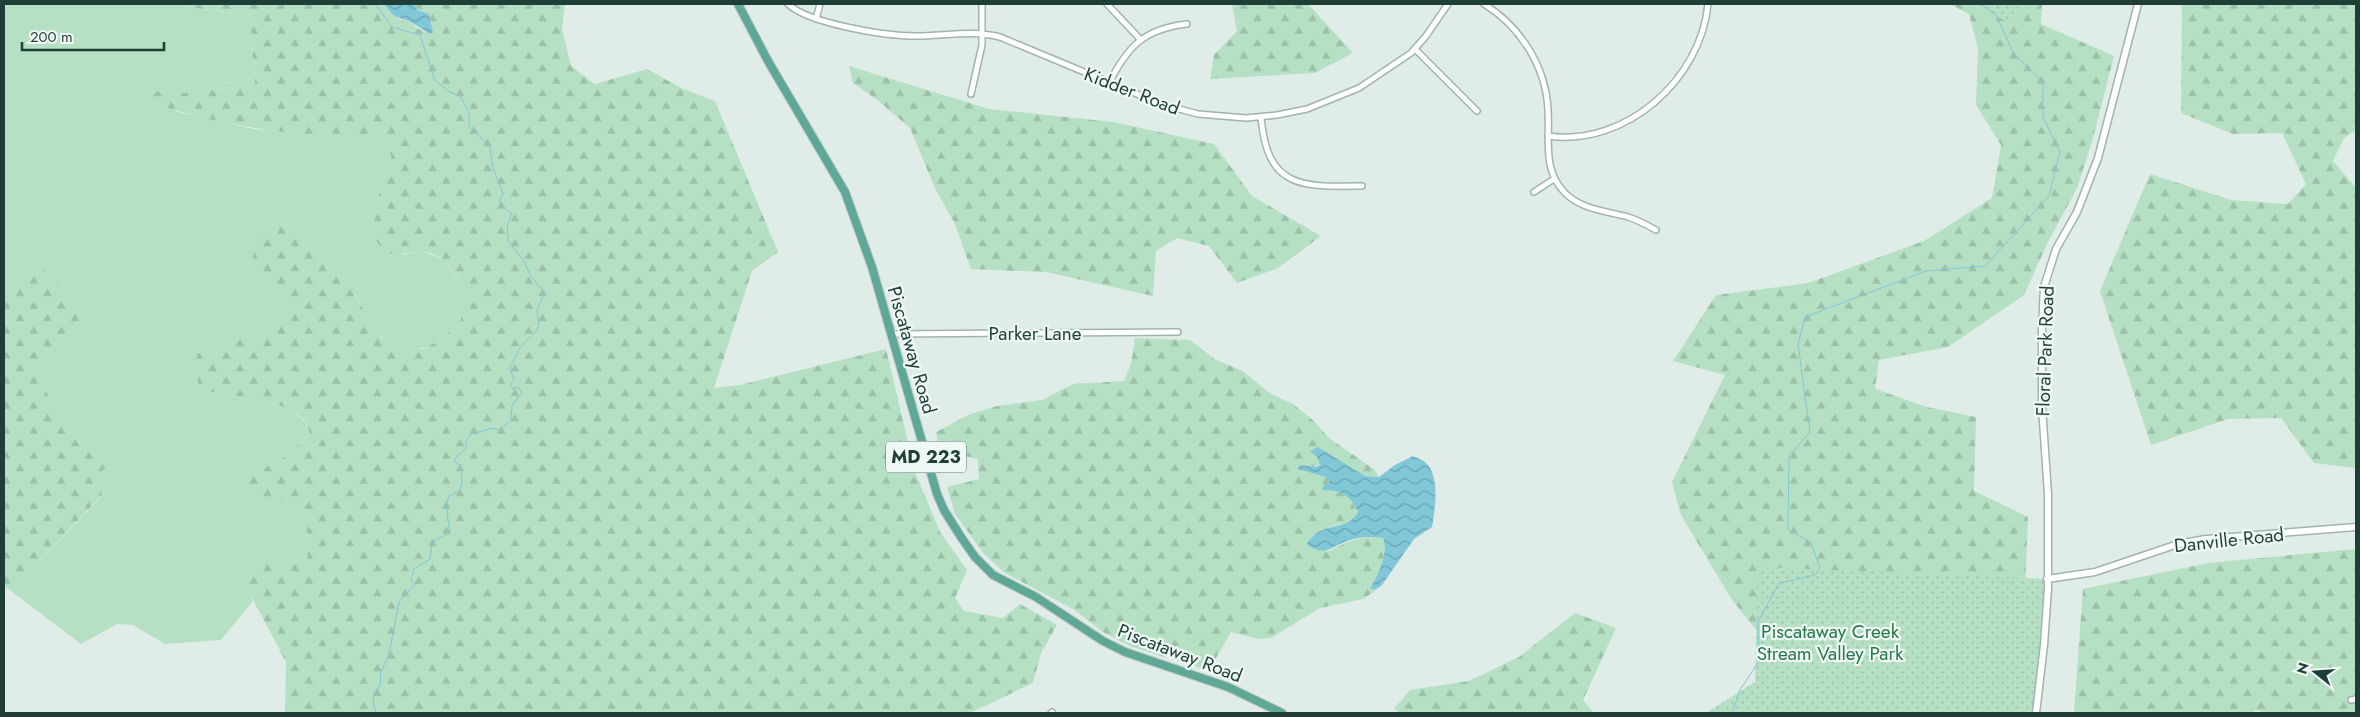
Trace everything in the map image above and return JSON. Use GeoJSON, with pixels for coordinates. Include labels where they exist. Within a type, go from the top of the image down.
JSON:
{"type":"FeatureCollection","features":[{"type":"Feature","properties":{"kind":"main road","name":"Piscataway Road"},"geometry":{"type":"LineString","coordinates":[[738,4],[768,61],[844,192],[872,267],[937,494],[950,521],[987,570],[1006,583],[1036,597],[1103,641],[1124,652],[1228,687],[1282,713]]}},
{"type":"Feature","properties":{"kind":"street","name":"Kidder Road"},"geometry":{"type":"LineString","coordinates":[[788,4],[801,13],[816,19],[866,30],[905,35],[983,34],[1000,37],[1109,83],[1184,111],[1230,118],[1261,117],[1307,109],[1349,93],[1377,77],[1415,49],[1448,4]]}},
{"type":"Feature","properties":{"kind":"street"},"geometry":{"type":"LineString","coordinates":[[816,19],[820,4]]}},
{"type":"Feature","properties":{"kind":"street"},"geometry":{"type":"LineString","coordinates":[[971,94],[980,61],[983,34],[982,4]]}},
{"type":"Feature","properties":{"kind":"street"},"geometry":{"type":"LineString","coordinates":[[1107,4],[1140,39]]}},
{"type":"Feature","properties":{"kind":"street"},"geometry":{"type":"LineString","coordinates":[[1484,4],[1512,26],[1531,51],[1544,82],[1548,108],[1548,160],[1554,180],[1568,196],[1582,205],[1630,218],[1656,230]]}},
{"type":"Feature","properties":{"kind":"street"},"geometry":{"type":"LineString","coordinates":[[1548,136],[1584,136],[1604,131],[1638,114],[1674,83],[1688,66],[1703,31],[1708,4]]}},
{"type":"Feature","properties":{"kind":"street","name":"Floral Park Road"},"geometry":{"type":"LineString","coordinates":[[2036,713],[2044,645],[2047,579],[2048,494],[2042,407],[2044,287],[2056,249],[2077,212],[2098,158],[2138,4]]}},
{"type":"Feature","properties":{"kind":"street"},"geometry":{"type":"LineString","coordinates":[[1109,83],[1121,60],[1140,39],[1166,28],[1187,24]]}},
{"type":"Feature","properties":{"kind":"street"},"geometry":{"type":"LineString","coordinates":[[1415,49],[1477,111]]}},
{"type":"Feature","properties":{"kind":"street"},"geometry":{"type":"LineString","coordinates":[[1261,117],[1266,150],[1276,166],[1287,176],[1312,186],[1362,186]]}},
{"type":"Feature","properties":{"kind":"street"},"geometry":{"type":"LineString","coordinates":[[1534,192],[1554,180]]}},
{"type":"Feature","properties":{"kind":"street","name":"Parker Lane"},"geometry":{"type":"LineString","coordinates":[[891,334],[1178,332]]}},
{"type":"Feature","properties":{"kind":"street","name":"Danville Road"},"geometry":{"type":"LineString","coordinates":[[2047,579],[2096,572],[2178,544],[2221,538],[2356,527]]}},
{"type":"Feature","properties":{"kind":"green space"},"geometry":{"type":"Polygon","coordinates":[[[4,4],[184,4],[186,7],[250,15],[255,84],[184,93],[149,91],[178,112],[254,129],[387,139],[391,157],[374,211],[403,255],[422,251],[444,260],[465,290],[463,314],[453,329],[435,343],[414,349],[392,344],[382,337],[370,323],[356,295],[262,284],[286,304],[285,317],[273,328],[197,354],[195,369],[199,388],[280,406],[293,412],[303,420],[310,434],[284,457],[254,474],[292,507],[310,537],[307,562],[292,560],[246,586],[253,601],[221,640],[165,644],[133,625],[117,624],[81,644],[11,591],[102,496],[86,448],[70,433],[35,372],[60,340],[81,320],[37,264],[4,288],[4,4]]]}},
{"type":"Feature","properties":{"kind":"green space"},"geometry":{"type":"Polygon","coordinates":[[[184,4],[384,4],[390,13],[401,20],[411,22],[417,28],[430,34],[433,32],[429,14],[417,10],[415,4],[565,4],[562,29],[571,66],[595,84],[647,69],[683,89],[715,101],[778,252],[752,271],[714,388],[740,385],[886,349],[915,472],[940,532],[967,570],[955,598],[964,611],[1003,618],[1020,604],[1057,625],[1041,653],[1033,683],[970,713],[285,713],[286,662],[246,586],[259,565],[292,560],[307,561],[310,537],[292,507],[246,489],[254,474],[284,457],[310,434],[303,419],[292,411],[280,406],[199,388],[195,369],[197,354],[273,328],[285,317],[286,304],[262,284],[253,259],[255,236],[265,225],[291,228],[328,252],[381,337],[399,347],[422,349],[443,339],[461,319],[465,290],[447,265],[435,255],[428,252],[385,253],[376,240],[374,211],[391,157],[387,139],[325,136],[264,129],[204,118],[145,100],[149,91],[184,93],[255,84],[250,15],[186,7],[184,4]]]}},
{"type":"Feature","properties":{"kind":"green space"},"geometry":{"type":"Polygon","coordinates":[[[1232,4],[1308,4],[1353,53],[1315,73],[1210,79],[1214,55],[1237,31],[1232,4]]]}},
{"type":"Feature","properties":{"kind":"green space"},"geometry":{"type":"Polygon","coordinates":[[[1950,4],[2042,4],[2041,24],[2114,56],[2092,142],[2077,188],[2047,244],[2024,295],[1948,347],[1879,360],[1875,389],[1927,407],[1976,417],[1974,491],[2028,517],[2025,591],[1777,656],[1732,600],[1681,515],[1672,482],[1725,375],[1673,361],[1716,295],[1808,283],[1924,241],[1992,198],[2001,145],[1976,105],[1978,48],[1969,14],[1950,4]]]}},
{"type":"Feature","properties":{"kind":"green space"},"geometry":{"type":"Polygon","coordinates":[[[1979,4],[2019,4],[2011,24],[1981,8],[1979,4]]]}},
{"type":"Feature","properties":{"kind":"green space"},"geometry":{"type":"Polygon","coordinates":[[[2182,4],[2356,4],[2356,130],[2344,138],[2333,161],[2356,188],[2356,468],[2314,463],[2281,418],[2228,419],[2151,445],[2100,291],[2150,174],[2231,200],[2288,204],[2306,184],[2282,133],[2233,134],[2181,113],[2182,4]]]}},
{"type":"Feature","properties":{"kind":"green space"},"geometry":{"type":"Polygon","coordinates":[[[849,66],[989,109],[1113,122],[1214,144],[1252,196],[1321,236],[1278,268],[1237,283],[1209,246],[1177,238],[1156,251],[1153,296],[1046,272],[971,269],[955,224],[935,188],[910,128],[876,99],[853,83],[849,66]]]}},
{"type":"Feature","properties":{"kind":"green space"},"geometry":{"type":"Polygon","coordinates":[[[37,264],[52,276],[63,289],[73,303],[81,320],[60,340],[35,372],[70,433],[86,448],[105,447],[111,463],[97,476],[102,495],[11,591],[4,586],[4,288],[37,264]]]}},
{"type":"Feature","properties":{"kind":"green space"},"geometry":{"type":"Polygon","coordinates":[[[1135,338],[1190,340],[1216,360],[1241,370],[1271,394],[1293,404],[1314,421],[1329,438],[1375,470],[1379,477],[1365,476],[1346,465],[1317,457],[1320,464],[1316,467],[1300,465],[1297,469],[1326,477],[1330,480],[1323,489],[1335,490],[1344,494],[1352,501],[1358,512],[1350,521],[1321,531],[1306,545],[1329,551],[1355,540],[1369,537],[1383,538],[1384,557],[1371,589],[1375,591],[1363,599],[1320,608],[1271,638],[1259,639],[1231,632],[1212,665],[1200,668],[1132,647],[1103,632],[1073,609],[1005,573],[984,554],[955,514],[947,487],[979,479],[978,459],[939,450],[936,432],[968,415],[997,406],[1042,400],[1073,384],[1124,381],[1131,364],[1135,338]]]}},
{"type":"Feature","properties":{"kind":"green space"},"geometry":{"type":"Polygon","coordinates":[[[2356,549],[2356,713],[2268,713],[2254,710],[2252,713],[2074,713],[2083,589],[2208,563],[2356,549]]]}},
{"type":"Feature","properties":{"kind":"green space","name":"Piscataway Creek Stream Valley Park"},"geometry":{"type":"Polygon","coordinates":[[[1758,567],[2046,579],[2046,601],[2035,713],[1706,713],[1755,682],[1758,567]]]}},
{"type":"Feature","properties":{"kind":"green space"},"geometry":{"type":"Polygon","coordinates":[[[1575,613],[1616,628],[1583,700],[1594,713],[1400,713],[1394,709],[1410,690],[1469,681],[1519,657],[1575,613]]]}},
{"type":"Feature","properties":{"kind":"water"},"geometry":{"type":"Polygon","coordinates":[[[384,4],[415,4],[417,10],[429,14],[433,32],[430,34],[409,21],[395,16],[384,4]]]}},
{"type":"Feature","properties":{"kind":"water"},"geometry":{"type":"Polygon","coordinates":[[[1318,447],[1365,476],[1379,477],[1395,465],[1413,456],[1427,464],[1434,477],[1436,494],[1432,527],[1414,539],[1382,585],[1375,590],[1370,589],[1384,557],[1383,538],[1369,537],[1356,539],[1322,551],[1306,544],[1317,533],[1349,521],[1358,512],[1352,501],[1344,494],[1322,490],[1324,485],[1330,481],[1326,477],[1297,469],[1300,465],[1316,467],[1320,465],[1317,457],[1310,451],[1318,447]]]}},
{"type":"Feature","properties":{"kind":"waterway"},"geometry":{"type":"LineString","coordinates":[[375,4],[392,27],[420,35],[435,80],[450,92],[460,96],[469,112],[469,126],[490,147],[493,169],[503,193],[499,203],[512,214],[507,226],[508,241],[524,261],[530,275],[545,293],[537,309],[539,325],[536,331],[519,349],[510,368],[514,379],[510,384],[513,389],[518,387],[522,393],[512,405],[511,420],[500,430],[493,428],[471,434],[466,441],[466,449],[454,461],[461,466],[462,484],[459,491],[449,496],[446,505],[450,533],[432,542],[430,559],[414,569],[411,580],[415,584],[399,602],[389,654],[381,672],[380,685],[374,693],[373,702],[376,713]]}},
{"type":"Feature","properties":{"kind":"waterway"},"geometry":{"type":"LineString","coordinates":[[1732,713],[1740,690],[1759,661],[1758,622],[1779,583],[1815,575],[1820,568],[1811,543],[1788,529],[1789,456],[1810,432],[1798,344],[1805,317],[1926,271],[1985,266],[2049,196],[2060,152],[2043,117],[2043,82],[2014,54],[1995,13],[1980,4]]}}]}
